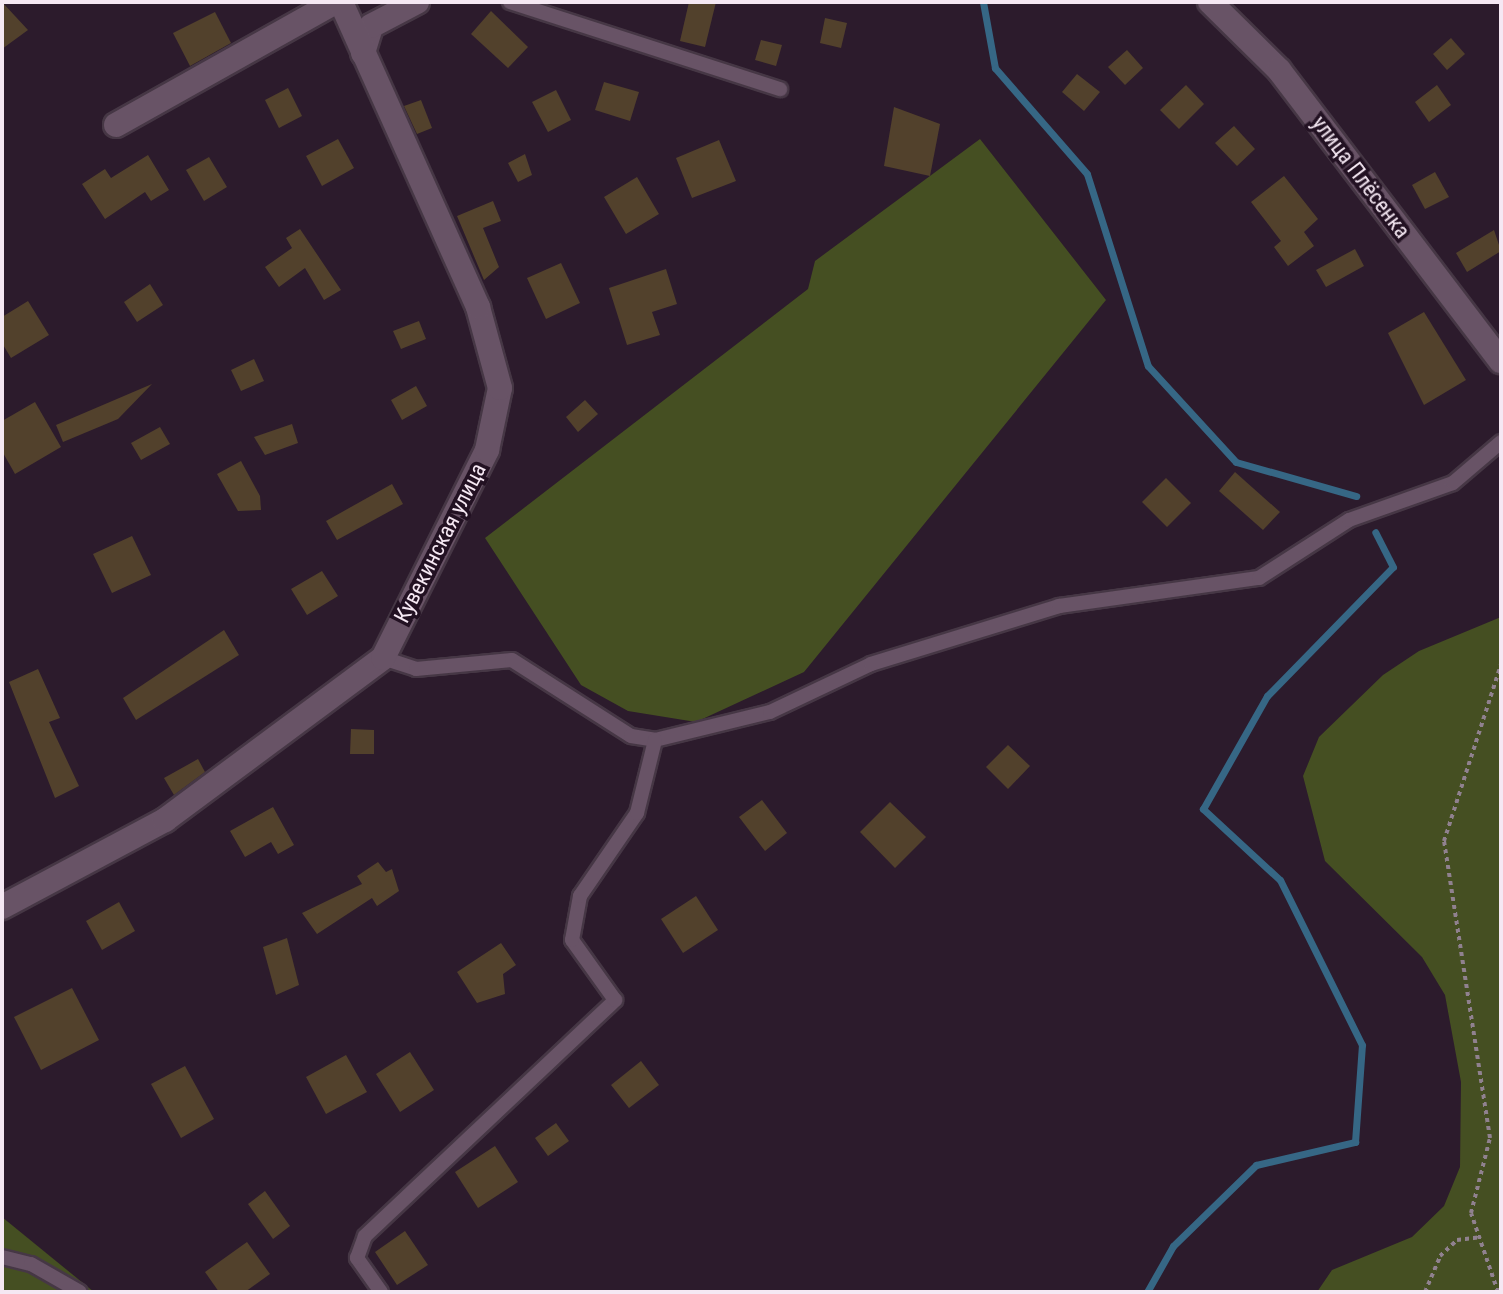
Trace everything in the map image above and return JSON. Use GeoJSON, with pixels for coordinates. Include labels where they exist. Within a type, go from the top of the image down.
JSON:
{"type":"FeatureCollection","features":[{"type":"Feature","properties":{"kind":"street","name":"Кувекинская улица"},"geometry":{"type":"LineString","coordinates":[[2,907],[165,820],[383,658],[487,450],[500,388],[478,307],[338,2],[116,125]]}},
{"type":"Feature","properties":{"kind":"street"},"geometry":{"type":"LineString","coordinates":[[363,53],[371,26],[417,2]]}},
{"type":"Feature","properties":{"kind":"street","name":"улица Плёсенка"},"geometry":{"type":"LineString","coordinates":[[1210,2],[1279,70],[1501,361]]}},
{"type":"Feature","properties":{"kind":"lane"},"geometry":{"type":"LineString","coordinates":[[510,2],[780,89]]}},
{"type":"Feature","properties":{"kind":"lane"},"geometry":{"type":"LineString","coordinates":[[383,658],[416,669],[512,660],[631,736],[655,740],[770,712],[871,664],[1059,606],[1259,578],[1349,520],[1453,483],[1501,442]]}},
{"type":"Feature","properties":{"kind":"lane"},"geometry":{"type":"LineString","coordinates":[[381,1292],[357,1258],[365,1236],[615,1000],[572,940],[580,896],[637,813],[655,740]]}},
{"type":"Feature","properties":{"kind":"lane"},"geometry":{"type":"LineString","coordinates":[[2,1257],[31,1264],[80,1292]]}},
{"type":"Feature","properties":{"kind":"path"},"geometry":{"type":"LineString","coordinates":[[1498,1292],[1471,1213],[1490,1138],[1444,841],[1501,665]]}},
{"type":"Feature","properties":{"kind":"path"},"geometry":{"type":"LineString","coordinates":[[1425,1292],[1440,1256],[1457,1240],[1480,1237]]}},
{"type":"Feature","properties":{"kind":"green space"},"geometry":{"type":"Polygon","coordinates":[[[980,139],[1106,300],[804,672],[696,722],[628,711],[581,685],[485,538],[808,289],[815,261],[980,139]]]}},
{"type":"Feature","properties":{"kind":"green space"},"geometry":{"type":"Polygon","coordinates":[[[1501,617],[1501,1292],[1317,1292],[1332,1270],[1412,1237],[1444,1206],[1460,1167],[1461,1082],[1445,995],[1422,957],[1325,861],[1303,776],[1319,737],[1383,675],[1419,651],[1501,617]]]}},
{"type":"Feature","properties":{"kind":"green space"},"geometry":{"type":"Polygon","coordinates":[[[2,1217],[94,1292],[2,1292],[2,1217]]]}},
{"type":"Feature","properties":{"kind":"building"},"geometry":{"type":"Polygon","coordinates":[[[2,2],[28,30],[2,49],[2,2]]]}},
{"type":"Feature","properties":{"kind":"building"},"geometry":{"type":"Polygon","coordinates":[[[689,2],[716,2],[705,47],[680,41],[689,2]]]}},
{"type":"Feature","properties":{"kind":"building"},"geometry":{"type":"Polygon","coordinates":[[[491,11],[528,47],[508,68],[471,34],[491,11]]]}},
{"type":"Feature","properties":{"kind":"building"},"geometry":{"type":"Polygon","coordinates":[[[215,12],[231,43],[190,66],[173,33],[215,12]]]}},
{"type":"Feature","properties":{"kind":"building"},"geometry":{"type":"Polygon","coordinates":[[[825,18],[847,23],[841,48],[820,43],[825,18]]]}},
{"type":"Feature","properties":{"kind":"building"},"geometry":{"type":"Polygon","coordinates":[[[1451,38],[1465,54],[1447,70],[1433,54],[1451,38]]]}},
{"type":"Feature","properties":{"kind":"building"},"geometry":{"type":"Polygon","coordinates":[[[761,40],[782,45],[776,66],[755,60],[761,40]]]}},
{"type":"Feature","properties":{"kind":"building"},"geometry":{"type":"Polygon","coordinates":[[[1127,50],[1143,68],[1125,85],[1108,67],[1127,50]]]}},
{"type":"Feature","properties":{"kind":"building"},"geometry":{"type":"Polygon","coordinates":[[[1077,74],[1100,92],[1084,111],[1062,92],[1077,74]]]}},
{"type":"Feature","properties":{"kind":"building"},"geometry":{"type":"Polygon","coordinates":[[[604,82],[639,92],[630,121],[595,110],[604,82]]]}},
{"type":"Feature","properties":{"kind":"building"},"geometry":{"type":"Polygon","coordinates":[[[1186,85],[1204,104],[1179,129],[1160,110],[1186,85]]]}},
{"type":"Feature","properties":{"kind":"building"},"geometry":{"type":"Polygon","coordinates":[[[1437,85],[1451,105],[1429,122],[1415,102],[1437,85]]]}},
{"type":"Feature","properties":{"kind":"building"},"geometry":{"type":"Polygon","coordinates":[[[288,88],[302,116],[279,128],[265,100],[288,88]]]}},
{"type":"Feature","properties":{"kind":"building"},"geometry":{"type":"Polygon","coordinates":[[[556,90],[571,120],[548,132],[532,102],[556,90]]]}},
{"type":"Feature","properties":{"kind":"building"},"geometry":{"type":"Polygon","coordinates":[[[421,100],[432,128],[417,134],[404,106],[421,100]]]}},
{"type":"Feature","properties":{"kind":"building"},"geometry":{"type":"Polygon","coordinates":[[[894,107],[940,124],[930,176],[884,166],[894,107]]]}},
{"type":"Feature","properties":{"kind":"building"},"geometry":{"type":"Polygon","coordinates":[[[1234,126],[1255,149],[1237,166],[1215,143],[1234,126]]]}},
{"type":"Feature","properties":{"kind":"building"},"geometry":{"type":"Polygon","coordinates":[[[338,139],[354,168],[322,186],[306,156],[338,139]]]}},
{"type":"Feature","properties":{"kind":"building"},"geometry":{"type":"Polygon","coordinates":[[[719,140],[736,181],[692,198],[676,158],[719,140]]]}},
{"type":"Feature","properties":{"kind":"building"},"geometry":{"type":"Polygon","coordinates":[[[525,154],[532,175],[518,182],[508,163],[525,154]]]}},
{"type":"Feature","properties":{"kind":"building"},"geometry":{"type":"Polygon","coordinates":[[[148,155],[169,190],[151,201],[145,192],[105,219],[82,184],[105,169],[111,178],[148,155]]]}},
{"type":"Feature","properties":{"kind":"building"},"geometry":{"type":"Polygon","coordinates":[[[209,157],[227,187],[204,201],[186,170],[209,157]]]}},
{"type":"Feature","properties":{"kind":"building"},"geometry":{"type":"Polygon","coordinates":[[[1435,172],[1449,197],[1425,209],[1412,185],[1435,172]]]}},
{"type":"Feature","properties":{"kind":"building"},"geometry":{"type":"Polygon","coordinates":[[[1284,176],[1318,219],[1304,232],[1314,246],[1288,266],[1274,247],[1281,241],[1251,202],[1284,176]]]}},
{"type":"Feature","properties":{"kind":"building"},"geometry":{"type":"Polygon","coordinates":[[[637,177],[659,214],[626,234],[604,197],[637,177]]]}},
{"type":"Feature","properties":{"kind":"building"},"geometry":{"type":"Polygon","coordinates":[[[493,201],[501,221],[483,228],[499,267],[484,280],[457,216],[493,201]]]}},
{"type":"Feature","properties":{"kind":"building"},"geometry":{"type":"Polygon","coordinates":[[[300,229],[341,290],[324,300],[305,268],[279,287],[265,267],[292,248],[286,238],[300,229]]]}},
{"type":"Feature","properties":{"kind":"building"},"geometry":{"type":"Polygon","coordinates":[[[1494,230],[1501,251],[1467,272],[1456,253],[1494,230]]]}},
{"type":"Feature","properties":{"kind":"building"},"geometry":{"type":"Polygon","coordinates":[[[1355,249],[1364,266],[1326,287],[1316,270],[1355,249]]]}},
{"type":"Feature","properties":{"kind":"building"},"geometry":{"type":"Polygon","coordinates":[[[561,263],[580,303],[546,319],[527,278],[561,263]]]}},
{"type":"Feature","properties":{"kind":"building"},"geometry":{"type":"Polygon","coordinates":[[[666,269],[677,304],[652,312],[660,335],[627,345],[609,288],[666,269]]]}},
{"type":"Feature","properties":{"kind":"building"},"geometry":{"type":"Polygon","coordinates":[[[150,284],[163,305],[137,322],[124,302],[150,284]]]}},
{"type":"Feature","properties":{"kind":"building"},"geometry":{"type":"Polygon","coordinates":[[[28,301],[49,335],[11,358],[2,343],[2,317],[28,301]]]}},
{"type":"Feature","properties":{"kind":"building"},"geometry":{"type":"Polygon","coordinates":[[[1424,312],[1466,380],[1424,405],[1388,333],[1424,312]]]}},
{"type":"Feature","properties":{"kind":"building"},"geometry":{"type":"Polygon","coordinates":[[[419,321],[426,339],[401,349],[393,331],[419,321]]]}},
{"type":"Feature","properties":{"kind":"building"},"geometry":{"type":"Polygon","coordinates":[[[254,359],[264,381],[241,391],[231,370],[254,359]]]}},
{"type":"Feature","properties":{"kind":"building"},"geometry":{"type":"Polygon","coordinates":[[[152,384],[118,419],[63,442],[56,425],[152,384]]]}},
{"type":"Feature","properties":{"kind":"building"},"geometry":{"type":"Polygon","coordinates":[[[416,386],[427,406],[402,420],[391,400],[416,386]]]}},
{"type":"Feature","properties":{"kind":"building"},"geometry":{"type":"Polygon","coordinates":[[[585,400],[598,414],[578,432],[566,417],[585,400]]]}},
{"type":"Feature","properties":{"kind":"building"},"geometry":{"type":"Polygon","coordinates":[[[35,402],[61,447],[15,474],[2,451],[2,421],[35,402]]]}},
{"type":"Feature","properties":{"kind":"building"},"geometry":{"type":"Polygon","coordinates":[[[292,424],[298,443],[265,455],[254,437],[292,424]]]}},
{"type":"Feature","properties":{"kind":"building"},"geometry":{"type":"Polygon","coordinates":[[[160,427],[170,444],[141,460],[131,443],[160,427]]]}},
{"type":"Feature","properties":{"kind":"building"},"geometry":{"type":"Polygon","coordinates":[[[241,461],[260,496],[261,510],[238,511],[217,474],[241,461]]]}},
{"type":"Feature","properties":{"kind":"building"},"geometry":{"type":"Polygon","coordinates":[[[1235,472],[1280,512],[1263,530],[1219,491],[1235,472]]]}},
{"type":"Feature","properties":{"kind":"building"},"geometry":{"type":"Polygon","coordinates":[[[1166,478],[1191,503],[1167,527],[1142,502],[1166,478]]]}},
{"type":"Feature","properties":{"kind":"building"},"geometry":{"type":"Polygon","coordinates":[[[392,484],[403,504],[337,540],[326,521],[392,484]]]}},
{"type":"Feature","properties":{"kind":"building"},"geometry":{"type":"Polygon","coordinates":[[[132,536],[151,575],[112,593],[93,554],[132,536]]]}},
{"type":"Feature","properties":{"kind":"building"},"geometry":{"type":"Polygon","coordinates":[[[322,571],[338,596],[307,615],[291,589],[322,571]]]}},
{"type":"Feature","properties":{"kind":"building"},"geometry":{"type":"Polygon","coordinates":[[[224,630],[239,655],[136,720],[123,698],[224,630]]]}},
{"type":"Feature","properties":{"kind":"building"},"geometry":{"type":"Polygon","coordinates":[[[38,669],[60,718],[49,722],[79,786],[55,798],[9,682],[38,669]]]}},
{"type":"Feature","properties":{"kind":"building"},"geometry":{"type":"Polygon","coordinates":[[[351,729],[374,730],[374,754],[350,754],[351,729]]]}},
{"type":"Feature","properties":{"kind":"building"},"geometry":{"type":"Polygon","coordinates":[[[1008,745],[1030,766],[1008,789],[986,767],[1008,745]]]}},
{"type":"Feature","properties":{"kind":"building"},"geometry":{"type":"Polygon","coordinates":[[[198,759],[205,772],[174,795],[164,778],[198,759]]]}},
{"type":"Feature","properties":{"kind":"building"},"geometry":{"type":"Polygon","coordinates":[[[762,800],[787,833],[765,851],[739,817],[762,800]]]}},
{"type":"Feature","properties":{"kind":"building"},"geometry":{"type":"Polygon","coordinates":[[[890,802],[926,837],[895,868],[860,832],[890,802]]]}},
{"type":"Feature","properties":{"kind":"building"},"geometry":{"type":"Polygon","coordinates":[[[273,807],[294,845],[278,854],[271,842],[245,857],[230,831],[273,807]]]}},
{"type":"Feature","properties":{"kind":"building"},"geometry":{"type":"Polygon","coordinates":[[[378,862],[386,872],[392,869],[399,891],[377,906],[372,898],[317,934],[302,913],[362,884],[357,876],[378,862]]]}},
{"type":"Feature","properties":{"kind":"building"},"geometry":{"type":"Polygon","coordinates":[[[696,896],[718,930],[683,953],[661,919],[696,896]]]}},
{"type":"Feature","properties":{"kind":"building"},"geometry":{"type":"Polygon","coordinates":[[[119,902],[135,931],[102,950],[86,921],[119,902]]]}},
{"type":"Feature","properties":{"kind":"building"},"geometry":{"type":"Polygon","coordinates":[[[287,938],[299,985],[276,995],[263,947],[287,938]]]}},
{"type":"Feature","properties":{"kind":"building"},"geometry":{"type":"Polygon","coordinates":[[[501,943],[516,965],[503,974],[505,994],[477,1003],[457,972],[501,943]]]}},
{"type":"Feature","properties":{"kind":"building"},"geometry":{"type":"Polygon","coordinates":[[[72,988],[99,1040],[41,1070],[14,1017],[72,988]]]}},
{"type":"Feature","properties":{"kind":"building"},"geometry":{"type":"Polygon","coordinates":[[[410,1052],[434,1090],[400,1112],[376,1074],[410,1052]]]}},
{"type":"Feature","properties":{"kind":"building"},"geometry":{"type":"Polygon","coordinates":[[[346,1055],[367,1092],[326,1114],[306,1077],[346,1055]]]}},
{"type":"Feature","properties":{"kind":"building"},"geometry":{"type":"Polygon","coordinates":[[[641,1061],[659,1085],[629,1108],[611,1085],[641,1061]]]}},
{"type":"Feature","properties":{"kind":"building"},"geometry":{"type":"Polygon","coordinates":[[[185,1066],[214,1119],[181,1138],[151,1084],[185,1066]]]}},
{"type":"Feature","properties":{"kind":"building"},"geometry":{"type":"Polygon","coordinates":[[[556,1123],[569,1141],[548,1156],[535,1138],[556,1123]]]}},
{"type":"Feature","properties":{"kind":"building"},"geometry":{"type":"Polygon","coordinates":[[[495,1146],[518,1182],[478,1208],[455,1172],[495,1146]]]}},
{"type":"Feature","properties":{"kind":"building"},"geometry":{"type":"Polygon","coordinates":[[[265,1191],[290,1226],[273,1239],[248,1204],[265,1191]]]}},
{"type":"Feature","properties":{"kind":"building"},"geometry":{"type":"Polygon","coordinates":[[[405,1231],[428,1265],[397,1285],[375,1252],[405,1231]]]}},
{"type":"Feature","properties":{"kind":"building"},"geometry":{"type":"Polygon","coordinates":[[[247,1242],[270,1274],[245,1292],[219,1292],[205,1272],[247,1242]]]}},
{"type":"Feature","properties":{"kind":"waterway"},"geometry":{"type":"LineString","coordinates":[[983,2],[995,68],[1087,174],[1148,366],[1236,462],[1356,496]]}},
{"type":"Feature","properties":{"kind":"waterway"},"geometry":{"type":"LineString","coordinates":[[1147,1292],[1173,1246],[1256,1165],[1355,1142],[1362,1045],[1280,880],[1203,809],[1267,696],[1393,567],[1375,532]]}}]}
